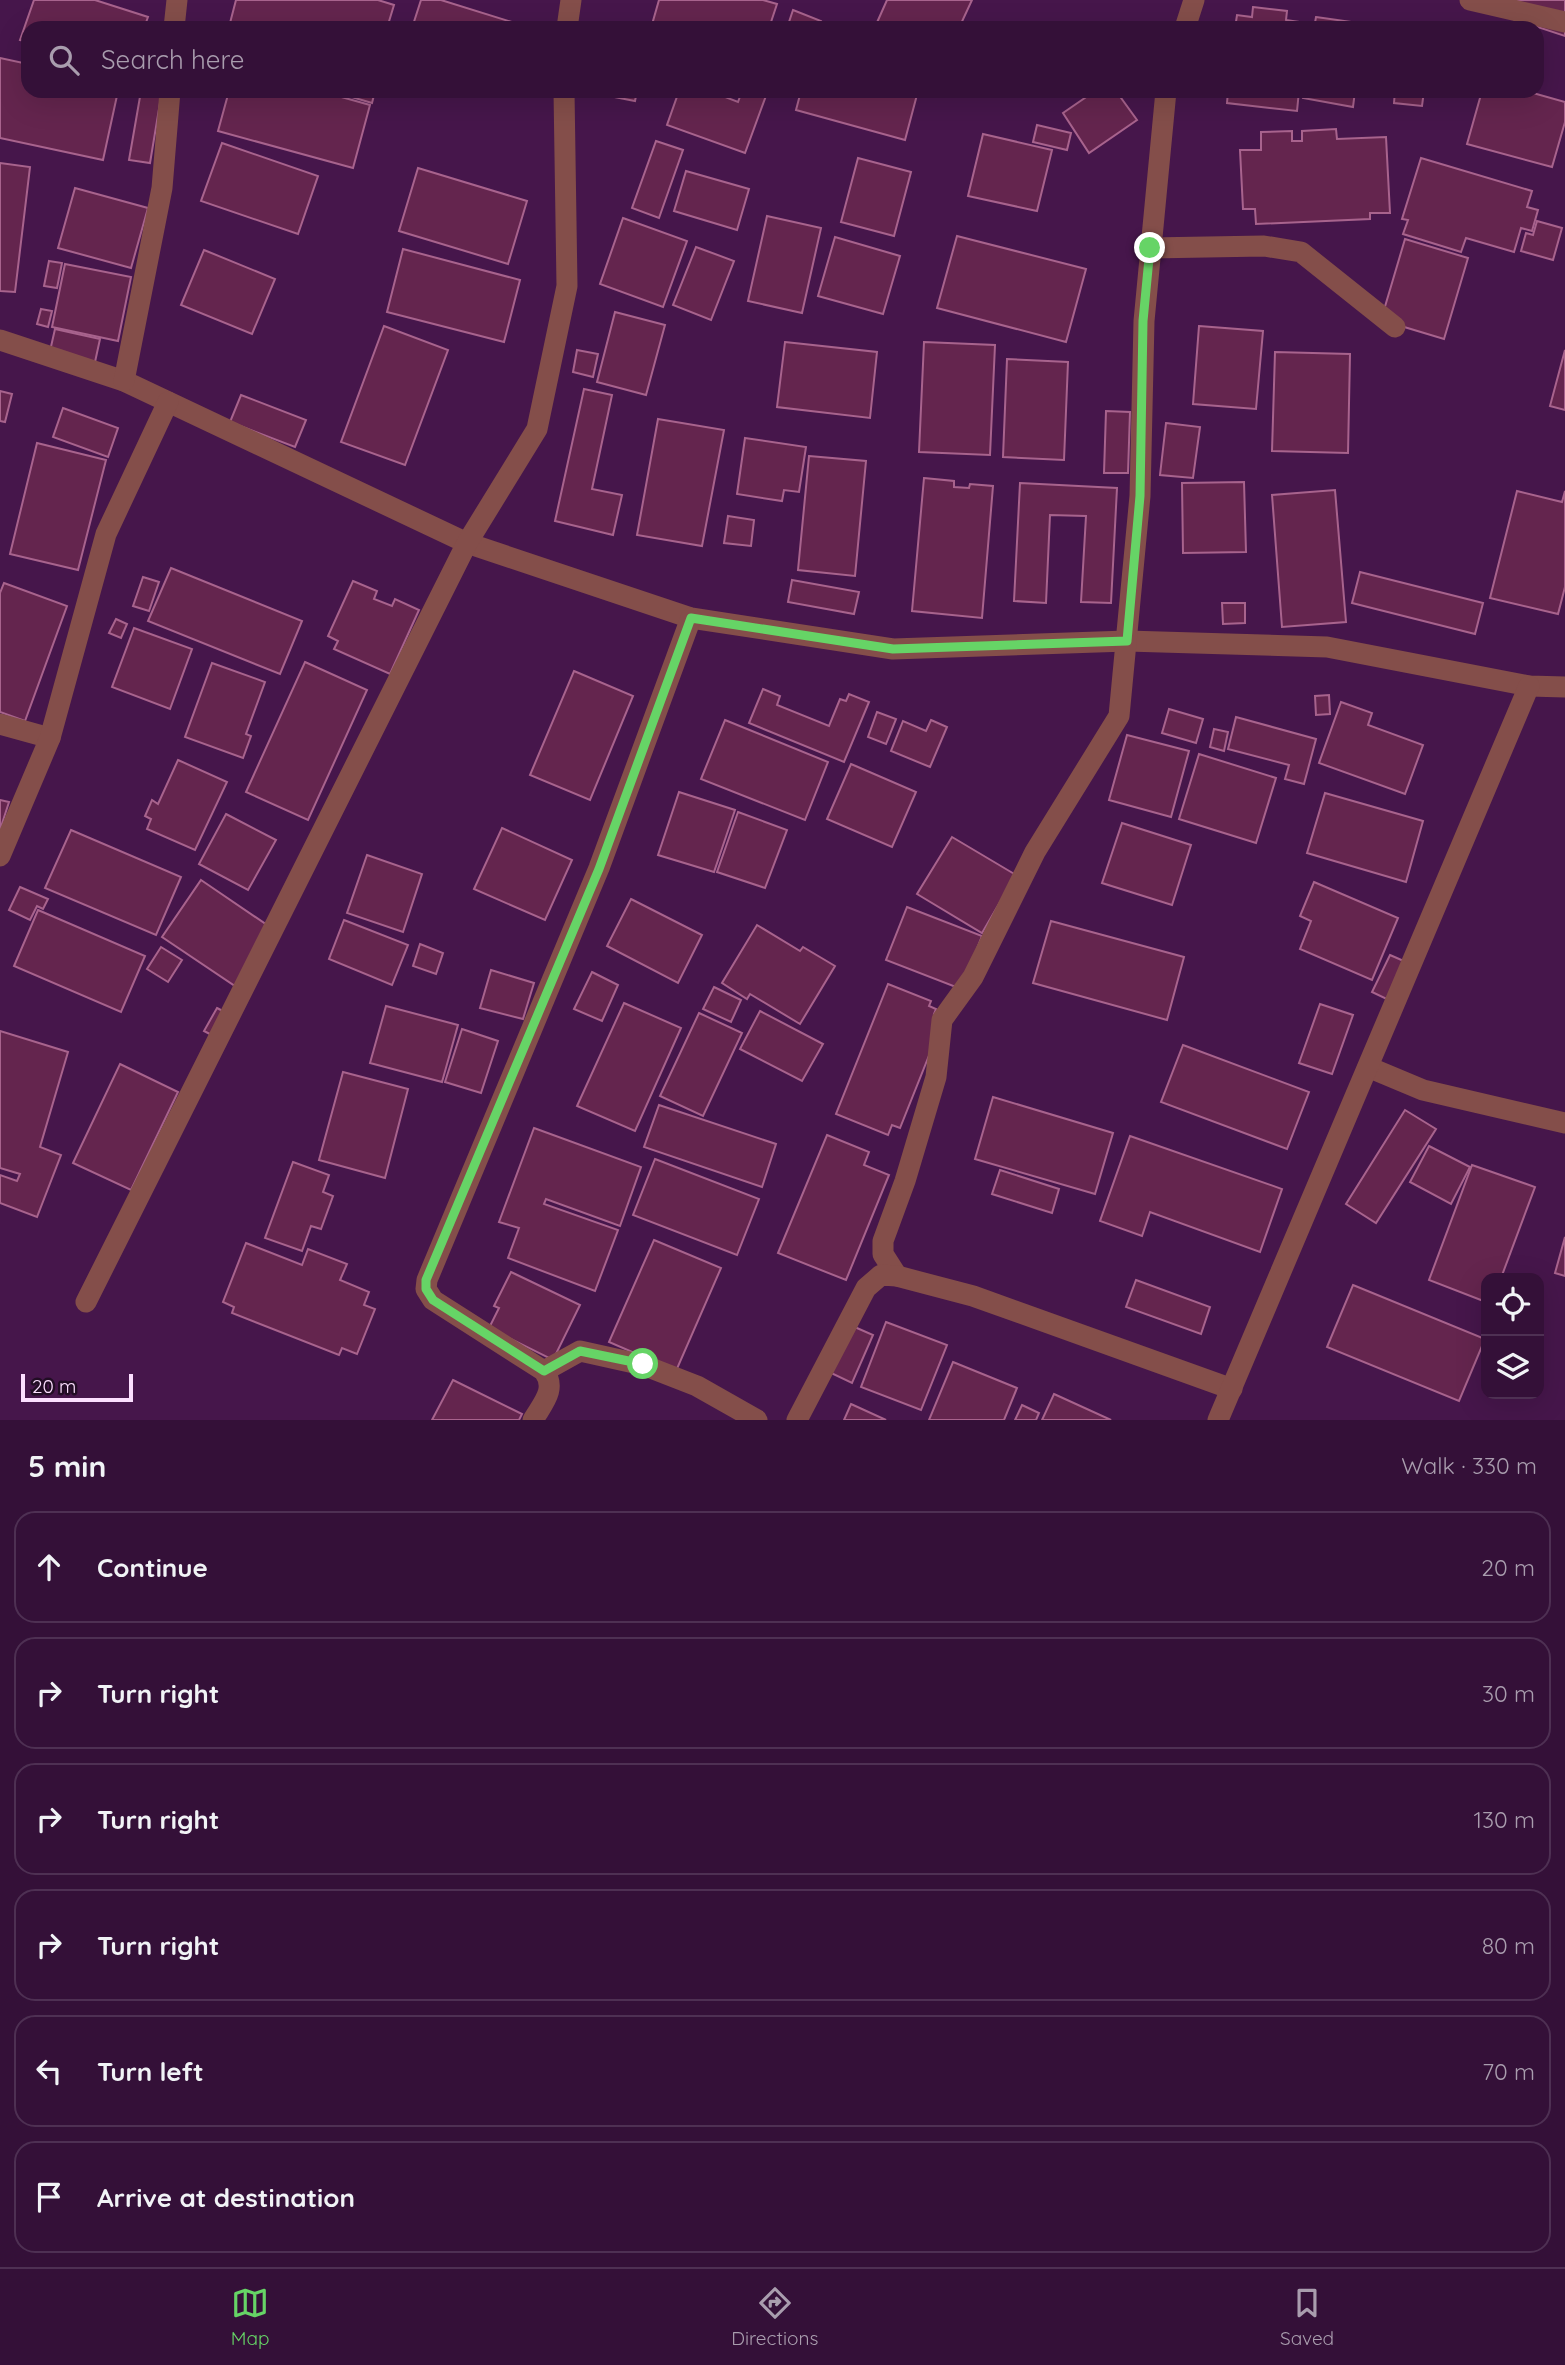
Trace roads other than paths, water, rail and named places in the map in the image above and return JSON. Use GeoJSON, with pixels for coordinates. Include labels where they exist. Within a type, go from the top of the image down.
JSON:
{"type":"FeatureCollection","features":[{"type":"Feature","properties":{"kind":"street"},"geometry":{"type":"LineString","coordinates":[[175,21],[177,0]]}},
{"type":"Feature","properties":{"kind":"street"},"geometry":{"type":"LineString","coordinates":[[568,21],[571,0]]}},
{"type":"Feature","properties":{"kind":"street"},"geometry":{"type":"LineString","coordinates":[[1187,21],[1194,0]]}},
{"type":"Feature","properties":{"kind":"street"},"geometry":{"type":"LineString","coordinates":[[1470,0],[1565,22]]}},
{"type":"Feature","properties":{"kind":"street"},"geometry":{"type":"LineString","coordinates":[[124,381],[162,188],[169,98]]}},
{"type":"Feature","properties":{"kind":"street"},"geometry":{"type":"LineString","coordinates":[[86,1301],[467,543],[537,429],[567,286],[564,98]]}},
{"type":"Feature","properties":{"kind":"street"},"geometry":{"type":"LineString","coordinates":[[897,1276],[883,1254],[883,1241],[905,1181],[936,1077],[942,1020],[974,977],[1034,852],[1119,716],[1140,496],[1143,321],[1165,98]]}},
{"type":"Feature","properties":{"kind":"street"},"geometry":{"type":"LineString","coordinates":[[1150,248],[1264,246],[1301,252],[1395,327]]}},
{"type":"Feature","properties":{"kind":"street"},"geometry":{"type":"LineString","coordinates":[[0,340],[124,381],[467,543],[691,618],[893,649],[1127,641],[1327,647],[1529,686],[1565,687]]}},
{"type":"Feature","properties":{"kind":"street"},"geometry":{"type":"LineString","coordinates":[[0,856],[50,738],[106,534],[168,402]]}},
{"type":"Feature","properties":{"kind":"street"},"geometry":{"type":"LineString","coordinates":[[533,1420],[550,1393],[549,1379],[544,1371],[433,1300],[426,1289],[426,1280],[599,869],[691,618]]}},
{"type":"Feature","properties":{"kind":"street"},"geometry":{"type":"LineString","coordinates":[[1218,1420],[1529,686]]}},
{"type":"Feature","properties":{"kind":"street"},"geometry":{"type":"LineString","coordinates":[[0,724],[50,738]]}},
{"type":"Feature","properties":{"kind":"street"},"geometry":{"type":"LineString","coordinates":[[1368,1067],[1423,1090],[1565,1123]]}},
{"type":"Feature","properties":{"kind":"street"},"geometry":{"type":"LineString","coordinates":[[797,1420],[866,1288],[881,1275],[897,1276],[973,1296],[1232,1389]]}},
{"type":"Feature","properties":{"kind":"street"},"geometry":{"type":"LineString","coordinates":[[544,1371],[580,1351],[643,1364],[697,1386],[757,1420]]}}]}
